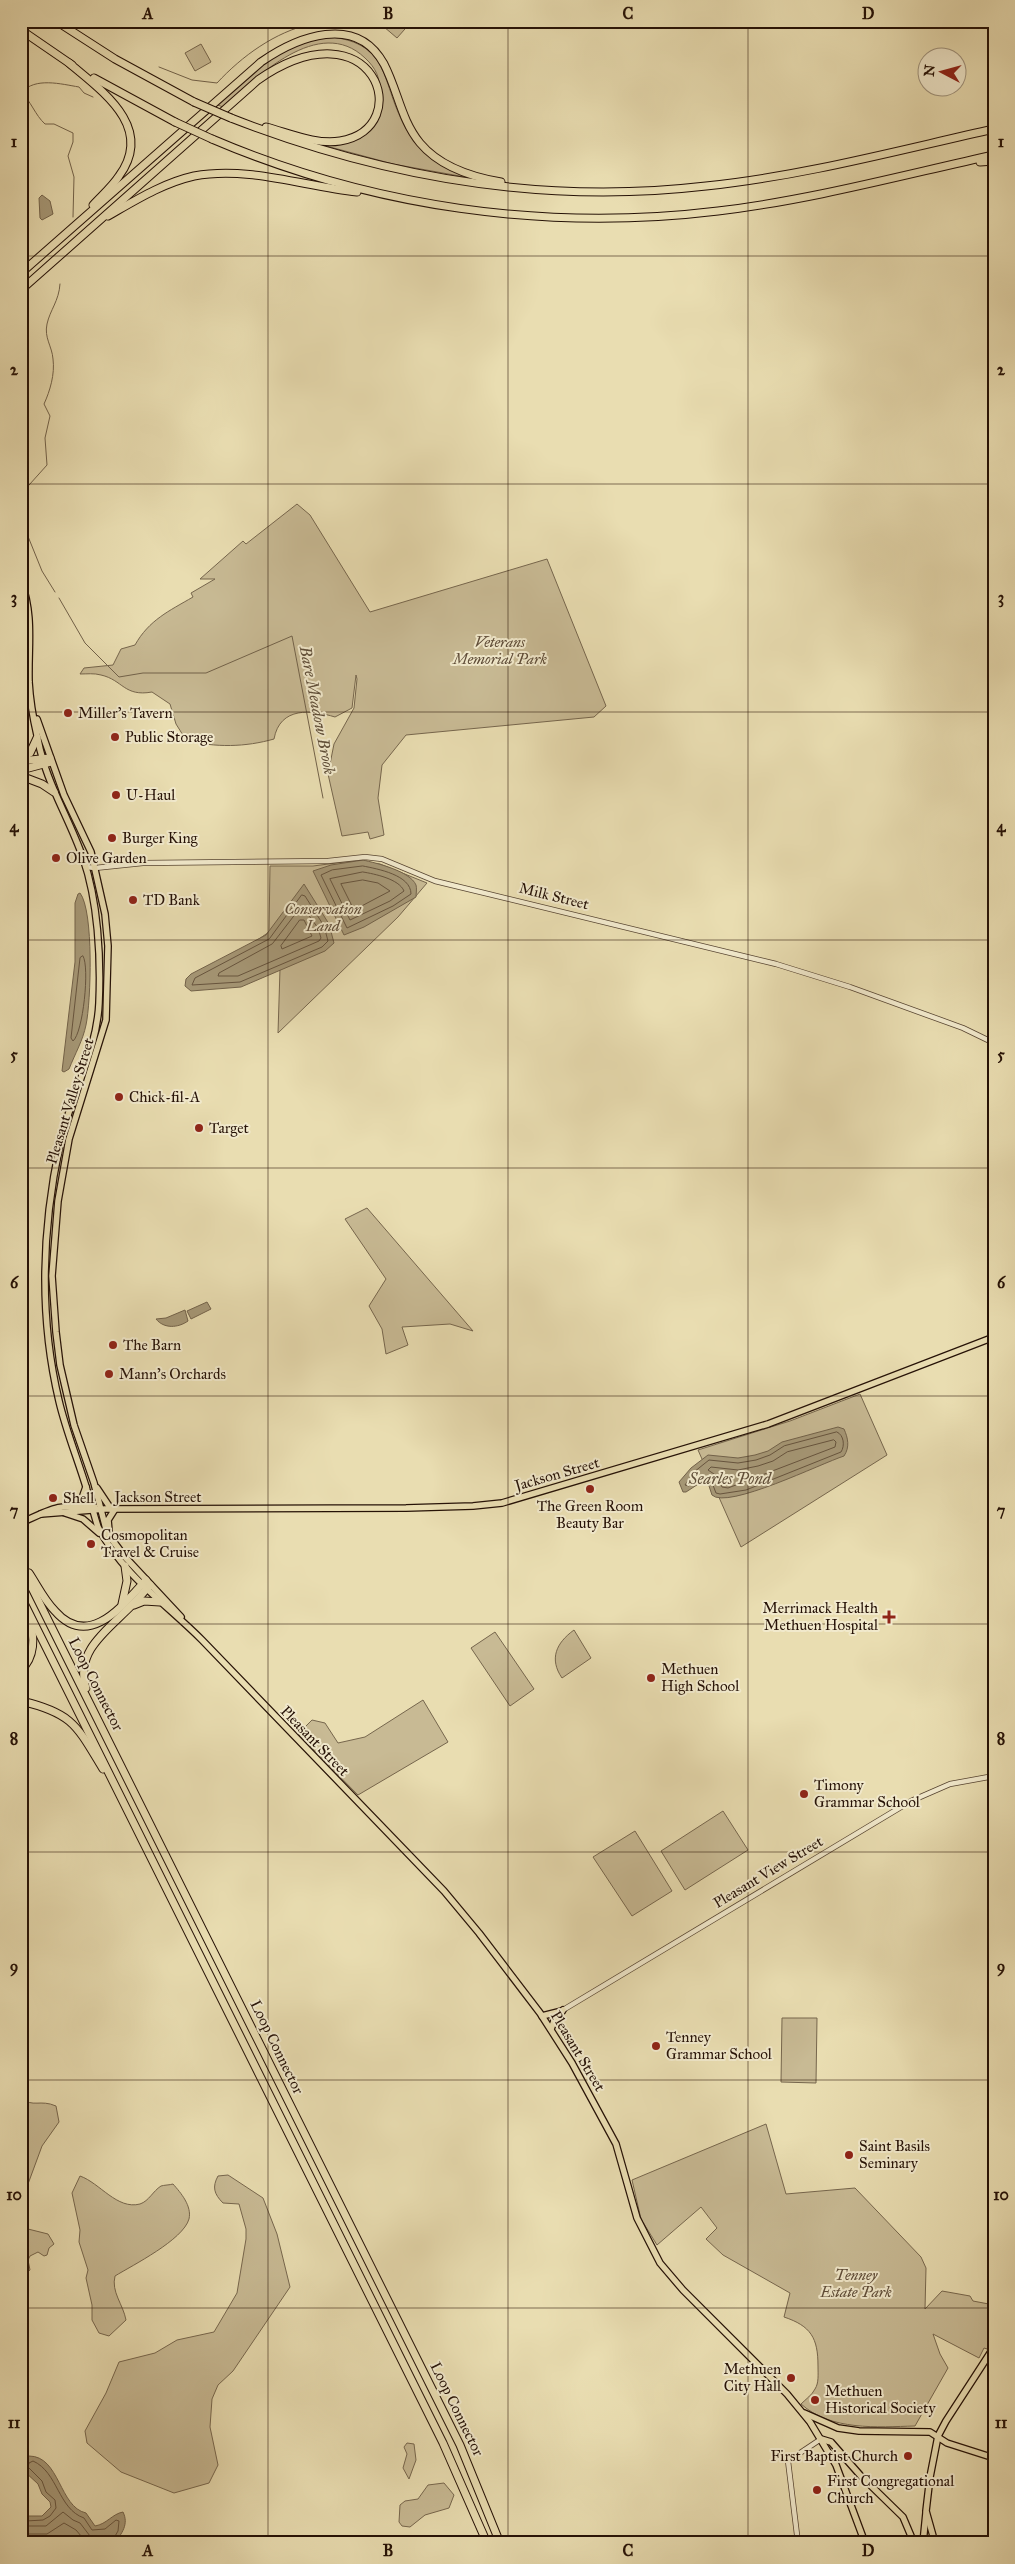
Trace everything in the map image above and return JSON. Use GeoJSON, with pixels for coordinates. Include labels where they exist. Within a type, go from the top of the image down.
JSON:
{"type":"FeatureCollection","features":[{"type":"Feature","properties":{"kind":"highway"},"geometry":{"type":"LineString","coordinates":[[56,21],[115,59],[194,102],[241,122],[316,149],[391,169],[460,182],[544,190],[620,192],[726,184],[768,177],[994,129]]}},
{"type":"Feature","properties":{"kind":"highway"},"geometry":{"type":"LineString","coordinates":[[21,30],[69,63],[115,91],[212,139],[306,174],[378,193],[419,202],[510,215],[646,218],[719,211],[777,202],[994,155]]}},
{"type":"Feature","properties":{"kind":"highway"},"geometry":{"type":"LineString","coordinates":[[21,273],[261,62],[284,47],[322,34],[353,37],[366,45],[380,58],[389,75],[404,118],[416,138],[430,154],[449,166],[477,177],[544,190]]}},
{"type":"Feature","properties":{"kind":"highway"},"geometry":{"type":"LineString","coordinates":[[21,290],[264,75],[286,59],[316,47]]}},
{"type":"Feature","properties":{"kind":"highway"},"geometry":{"type":"LineString","coordinates":[[241,122],[326,141],[343,140],[360,133],[375,114],[380,97],[376,76],[366,60],[359,54]]}},
{"type":"Feature","properties":{"kind":"highway"},"geometry":{"type":"LineString","coordinates":[[43,255],[120,176],[130,148],[128,128],[116,105],[105,92],[69,63]]}},
{"type":"Feature","properties":{"kind":"highway"},"geometry":{"type":"LineString","coordinates":[[960,163],[994,161]]}},
{"type":"Feature","properties":{"kind":"highway"},"geometry":{"type":"LineString","coordinates":[[97,223],[158,189],[185,179],[208,174],[238,174],[378,193]]}},
{"type":"Feature","properties":{"kind":"highway"},"geometry":{"type":"LineString","coordinates":[[21,760],[30,753],[37,738]]}},
{"type":"Feature","properties":{"kind":"highway"},"geometry":{"type":"LineString","coordinates":[[21,760],[47,761]]}},
{"type":"Feature","properties":{"kind":"highway"},"geometry":{"type":"LineString","coordinates":[[21,770],[47,761]]}},
{"type":"Feature","properties":{"kind":"highway"},"geometry":{"type":"LineString","coordinates":[[21,776],[34,780],[54,792]]}},
{"type":"Feature","properties":{"kind":"highway"},"geometry":{"type":"LineString","coordinates":[[21,1562],[51,1608],[66,1621],[79,1625],[94,1624],[110,1617],[146,1584]]}},
{"type":"Feature","properties":{"kind":"highway","name":"Loop Connector"},"geometry":{"type":"LineString","coordinates":[[21,1566],[460,2445],[500,2543]]}},
{"type":"Feature","properties":{"kind":"highway"},"geometry":{"type":"LineString","coordinates":[[122,1606],[127,1581],[125,1566]]}},
{"type":"Feature","properties":{"kind":"highway"},"geometry":{"type":"LineString","coordinates":[[99,1721],[85,1686],[83,1666],[90,1650],[104,1632],[131,1607],[146,1584]]}},
{"type":"Feature","properties":{"kind":"highway"},"geometry":{"type":"LineString","coordinates":[[21,1599],[31,1624],[33,1642],[31,1655],[21,1670]]}},
{"type":"Feature","properties":{"kind":"highway","name":"Loop Connector"},"geometry":{"type":"LineString","coordinates":[[21,1599],[439,2436],[486,2543]]}},
{"type":"Feature","properties":{"kind":"highway"},"geometry":{"type":"LineString","coordinates":[[131,1607],[144,1601],[160,1602]]}},
{"type":"Feature","properties":{"kind":"highway"},"geometry":{"type":"LineString","coordinates":[[21,1701],[50,1708],[70,1721],[82,1736],[122,1801]]}},
{"type":"Feature","properties":{"kind":"main road","name":"Pleasant Valley Street"},"geometry":{"type":"LineString","coordinates":[[21,580],[30,615],[30,683],[37,738],[84,837],[95,868],[106,930],[108,980],[106,1020],[65,1157],[58,1201],[52,1276],[60,1365],[76,1432],[94,1484],[106,1509]]}},
{"type":"Feature","properties":{"kind":"main road","name":"Pleasant Valley Street"},"geometry":{"type":"LineString","coordinates":[[33,710],[54,792],[86,867],[92,888],[95,914],[98,1014],[91,1046],[68,1113],[56,1162],[47,1235],[46,1281],[48,1334],[54,1378],[64,1420],[92,1509]]}},
{"type":"Feature","properties":{"kind":"main road","name":"Jackson Street"},"geometry":{"type":"LineString","coordinates":[[92,1509],[406,1508],[502,1503],[768,1424],[994,1337]]}},
{"type":"Feature","properties":{"kind":"main road"},"geometry":{"type":"LineString","coordinates":[[94,1484],[106,1509],[108,1539]]}},
{"type":"Feature","properties":{"kind":"main road"},"geometry":{"type":"LineString","coordinates":[[76,1506],[85,1493],[86,1485]]}},
{"type":"Feature","properties":{"kind":"main road"},"geometry":{"type":"LineString","coordinates":[[21,1523],[51,1508],[76,1506],[92,1509]]}},
{"type":"Feature","properties":{"kind":"main road"},"geometry":{"type":"LineString","coordinates":[[41,1514],[92,1509]]}},
{"type":"Feature","properties":{"kind":"main road","name":"Pleasant Street"},"geometry":{"type":"LineString","coordinates":[[92,1509],[125,1566],[186,1624],[444,1891],[479,1933],[542,2016],[616,2144],[637,2218],[660,2264],[802,2412],[821,2439],[846,2488],[865,2543]]}},
{"type":"Feature","properties":{"kind":"main road","name":"Pleasant Street"},"geometry":{"type":"LineString","coordinates":[[106,1509],[103,1523],[108,1539],[160,1602],[186,1624]]}},
{"type":"Feature","properties":{"kind":"main road"},"geometry":{"type":"LineString","coordinates":[[60,1512],[83,1519],[108,1539]]}},
{"type":"Feature","properties":{"kind":"main road"},"geometry":{"type":"LineString","coordinates":[[542,2016],[563,2010]]}},
{"type":"Feature","properties":{"kind":"main road"},"geometry":{"type":"LineString","coordinates":[[551,2029],[563,2010]]}},
{"type":"Feature","properties":{"kind":"main road"},"geometry":{"type":"LineString","coordinates":[[923,2543],[927,2502],[938,2436],[994,2347]]}},
{"type":"Feature","properties":{"kind":"main road"},"geometry":{"type":"LineString","coordinates":[[802,2412],[845,2429],[879,2433],[928,2432],[938,2436],[947,2443],[994,2458]]}},
{"type":"Feature","properties":{"kind":"main road"},"geometry":{"type":"LineString","coordinates":[[821,2439],[831,2442],[860,2475],[903,2517],[914,2543]]}},
{"type":"Feature","properties":{"kind":"main road"},"geometry":{"type":"LineString","coordinates":[[926,2511],[935,2543]]}},
{"type":"Feature","properties":{"kind":"street","name":"Milk Street"},"geometry":{"type":"LineString","coordinates":[[86,867],[95,868],[143,863],[308,861],[365,856],[382,859],[435,881],[795,969],[951,1024],[994,1043]]}},
{"type":"Feature","properties":{"kind":"street"},"geometry":{"type":"LineString","coordinates":[[87,875],[95,868]]}},
{"type":"Feature","properties":{"kind":"street","name":"Pleasant View Street"},"geometry":{"type":"LineString","coordinates":[[563,2010],[911,1801],[950,1784],[994,1776]]}},
{"type":"Feature","properties":{"kind":"street"},"geometry":{"type":"LineString","coordinates":[[798,2543],[788,2461],[821,2439]]}},
{"type":"Feature","properties":{"kind":"green space"},"geometry":{"type":"Polygon","coordinates":[[[377,21],[412,21],[397,38],[377,21]]]}},
{"type":"Feature","properties":{"kind":"green space"},"geometry":{"type":"Polygon","coordinates":[[[320,36],[344,39],[361,46],[373,55],[381,67],[399,114],[414,140],[426,153],[465,177],[393,164],[308,141],[330,145],[370,125],[378,98],[379,82],[377,74],[365,58],[347,46],[328,43],[309,47],[289,55],[270,67],[223,107],[215,104],[271,57],[320,36]]]}},
{"type":"Feature","properties":{"kind":"green space"},"geometry":{"type":"Polygon","coordinates":[[[201,44],[211,62],[195,71],[185,53],[201,44]]]}},
{"type":"Feature","properties":{"kind":"green space","name":"Veterans Memorial Park"},"geometry":{"type":"Polygon","coordinates":[[[297,504],[310,515],[370,612],[547,559],[606,706],[594,717],[406,735],[382,765],[378,798],[384,835],[370,839],[368,832],[342,836],[328,774],[334,744],[354,708],[356,675],[352,708],[335,717],[317,713],[298,713],[283,721],[277,728],[274,739],[253,744],[230,746],[186,740],[176,724],[170,704],[152,692],[143,693],[129,690],[114,680],[101,675],[80,674],[84,668],[113,665],[121,649],[135,645],[153,623],[193,597],[191,593],[215,579],[200,579],[243,541],[246,544],[297,504]]]}},
{"type":"Feature","properties":{"kind":"green space","name":"Conservation Land"},"geometry":{"type":"Polygon","coordinates":[[[352,861],[380,864],[427,883],[398,917],[278,1033],[280,969],[256,941],[269,932],[270,866],[313,866],[352,861]]]}},
{"type":"Feature","properties":{"kind":"green space"},"geometry":{"type":"Polygon","coordinates":[[[367,1208],[473,1331],[450,1324],[402,1327],[408,1345],[386,1354],[382,1329],[369,1306],[386,1279],[345,1219],[367,1208]]]}},
{"type":"Feature","properties":{"kind":"green space"},"geometry":{"type":"Polygon","coordinates":[[[860,1394],[887,1455],[741,1547],[698,1450],[790,1421],[860,1394]]]}},
{"type":"Feature","properties":{"kind":"green space"},"geometry":{"type":"Polygon","coordinates":[[[574,1630],[591,1658],[562,1678],[556,1664],[556,1652],[563,1640],[574,1630]]]}},
{"type":"Feature","properties":{"kind":"green space"},"geometry":{"type":"Polygon","coordinates":[[[495,1632],[534,1689],[510,1706],[471,1648],[495,1632]]]}},
{"type":"Feature","properties":{"kind":"green space"},"geometry":{"type":"Polygon","coordinates":[[[423,1700],[448,1742],[358,1795],[298,1734],[312,1720],[325,1723],[338,1743],[365,1737],[423,1700]]]}},
{"type":"Feature","properties":{"kind":"green space"},"geometry":{"type":"Polygon","coordinates":[[[723,1811],[748,1850],[685,1890],[661,1851],[723,1811]]]}},
{"type":"Feature","properties":{"kind":"green space"},"geometry":{"type":"Polygon","coordinates":[[[635,1831],[672,1891],[632,1916],[593,1857],[635,1831]]]}},
{"type":"Feature","properties":{"kind":"green space"},"geometry":{"type":"Polygon","coordinates":[[[782,2018],[817,2018],[816,2083],[781,2082],[782,2018]]]}},
{"type":"Feature","properties":{"kind":"green space"},"geometry":{"type":"Polygon","coordinates":[[[21,2098],[33,2103],[45,2103],[56,2106],[59,2122],[42,2146],[28,2184],[21,2193],[21,2098]]]}},
{"type":"Feature","properties":{"kind":"green space","name":"Tenney Estate Park"},"geometry":{"type":"Polygon","coordinates":[[[766,2124],[786,2194],[855,2188],[921,2257],[926,2268],[925,2309],[942,2291],[970,2296],[973,2301],[994,2305],[994,2331],[987,2349],[984,2348],[979,2358],[933,2334],[940,2354],[948,2368],[915,2426],[855,2426],[826,2419],[813,2413],[801,2404],[816,2387],[818,2356],[814,2341],[807,2329],[784,2317],[790,2293],[723,2255],[706,2239],[717,2228],[701,2207],[657,2245],[641,2219],[632,2180],[766,2124]]]}},
{"type":"Feature","properties":{"kind":"green space"},"geometry":{"type":"Polygon","coordinates":[[[228,2175],[263,2198],[277,2234],[290,2287],[233,2371],[218,2385],[212,2399],[210,2427],[218,2465],[209,2483],[174,2493],[121,2472],[87,2443],[85,2431],[106,2393],[119,2362],[155,2353],[177,2340],[214,2332],[237,2293],[246,2229],[239,2204],[223,2203],[216,2193],[215,2187],[218,2176],[228,2175]]]}},
{"type":"Feature","properties":{"kind":"green space"},"geometry":{"type":"Polygon","coordinates":[[[80,2176],[116,2200],[132,2205],[143,2203],[161,2186],[173,2184],[182,2196],[190,2214],[185,2227],[168,2243],[115,2276],[116,2293],[126,2320],[109,2336],[99,2333],[92,2320],[92,2305],[86,2278],[88,2270],[79,2242],[80,2230],[72,2193],[80,2176]]]}},
{"type":"Feature","properties":{"kind":"green space"},"geometry":{"type":"Polygon","coordinates":[[[21,2223],[28,2229],[48,2234],[54,2244],[49,2248],[47,2255],[44,2256],[38,2252],[30,2256],[28,2260],[30,2270],[24,2275],[21,2274],[21,2223]]]}},
{"type":"Feature","properties":{"kind":"green space"},"geometry":{"type":"Polygon","coordinates":[[[407,2443],[414,2444],[416,2460],[409,2479],[403,2468],[407,2454],[404,2447],[407,2443]]]}},
{"type":"Feature","properties":{"kind":"green space"},"geometry":{"type":"Polygon","coordinates":[[[444,2483],[454,2495],[449,2508],[425,2515],[410,2527],[402,2526],[399,2522],[400,2505],[405,2501],[418,2499],[428,2485],[444,2483]]]}},
{"type":"Feature","properties":{"kind":"water"},"geometry":{"type":"Polygon","coordinates":[[[42,195],[50,201],[53,214],[42,220],[40,218],[39,198],[42,195]]]}},
{"type":"Feature","properties":{"kind":"water"},"geometry":{"type":"Polygon","coordinates":[[[363,860],[392,868],[413,880],[416,885],[416,897],[364,927],[344,935],[313,871],[331,865],[363,860]]]}},
{"type":"Feature","properties":{"kind":"water"},"geometry":{"type":"Polygon","coordinates":[[[304,884],[329,924],[334,943],[325,951],[241,987],[191,991],[185,986],[186,979],[191,974],[266,935],[304,884]]]}},
{"type":"Feature","properties":{"kind":"water"},"geometry":{"type":"Polygon","coordinates":[[[80,893],[88,918],[90,978],[88,1013],[81,1042],[69,1069],[64,1072],[62,1071],[75,962],[75,903],[80,893]]]}},
{"type":"Feature","properties":{"kind":"water"},"geometry":{"type":"Polygon","coordinates":[[[207,1302],[211,1309],[191,1319],[187,1311],[207,1302]]]}},
{"type":"Feature","properties":{"kind":"water"},"geometry":{"type":"Polygon","coordinates":[[[185,1310],[188,1321],[180,1325],[163,1325],[156,1319],[166,1318],[185,1310]]]}},
{"type":"Feature","properties":{"kind":"water","name":"Searles Pond"},"geometry":{"type":"Polygon","coordinates":[[[838,1427],[844,1429],[847,1439],[848,1446],[844,1456],[755,1491],[721,1498],[712,1495],[708,1483],[703,1481],[686,1492],[683,1492],[679,1482],[691,1468],[708,1455],[738,1458],[755,1455],[768,1451],[782,1442],[838,1427]]]}},
{"type":"Feature","properties":{"kind":"water"},"geometry":{"type":"Polygon","coordinates":[[[29,2456],[39,2458],[47,2464],[54,2472],[70,2502],[77,2509],[86,2513],[95,2526],[123,2512],[125,2525],[114,2543],[21,2543],[21,2496],[26,2516],[42,2516],[51,2507],[50,2502],[42,2494],[38,2484],[24,2471],[23,2463],[29,2456]]]}},
{"type":"Feature","properties":{"kind":"waterway"},"geometry":{"type":"LineString","coordinates":[[159,67],[192,80],[217,83],[248,55],[272,39],[316,23],[350,21]]}},
{"type":"Feature","properties":{"kind":"waterway"},"geometry":{"type":"LineString","coordinates":[[22,92],[34,84],[64,84],[79,87],[84,93],[93,97]]}},
{"type":"Feature","properties":{"kind":"waterway","name":"Bare Meadow Brook"},"geometry":{"type":"LineString","coordinates":[[21,92],[45,124],[54,124],[73,133],[73,142],[68,156],[74,177],[73,217]]}},
{"type":"Feature","properties":{"kind":"waterway","name":"Bare Meadow Brook"},"geometry":{"type":"LineString","coordinates":[[21,494],[47,465],[45,438],[50,416],[44,404],[51,382],[53,365],[46,329],[60,284]]}},
{"type":"Feature","properties":{"kind":"waterway","name":"Bare Meadow Brook"},"geometry":{"type":"LineString","coordinates":[[25,529],[42,571],[55,592]]}},
{"type":"Feature","properties":{"kind":"waterway","name":"Bare Meadow Brook"},"geometry":{"type":"LineString","coordinates":[[59,598],[85,643],[119,677],[143,673],[206,673],[292,636],[323,798]]}},
{"type":"Feature","properties":{"kind":"place","name":"Miller's Tavern"},"geometry":{"type":"Point","coordinates":[68,713]}},
{"type":"Feature","properties":{"kind":"place","name":"Public Storage"},"geometry":{"type":"Point","coordinates":[115,737]}},
{"type":"Feature","properties":{"kind":"place","name":"U-Haul"},"geometry":{"type":"Point","coordinates":[116,795]}},
{"type":"Feature","properties":{"kind":"place","name":"Burger King"},"geometry":{"type":"Point","coordinates":[112,838]}},
{"type":"Feature","properties":{"kind":"place","name":"Olive Garden"},"geometry":{"type":"Point","coordinates":[56,858]}},
{"type":"Feature","properties":{"kind":"place","name":"TD Bank"},"geometry":{"type":"Point","coordinates":[133,900]}},
{"type":"Feature","properties":{"kind":"place","name":"Chick-fil-A"},"geometry":{"type":"Point","coordinates":[119,1097]}},
{"type":"Feature","properties":{"kind":"place","name":"Target"},"geometry":{"type":"Point","coordinates":[199,1128]}},
{"type":"Feature","properties":{"kind":"place","name":"The Barn"},"geometry":{"type":"Point","coordinates":[113,1345]}},
{"type":"Feature","properties":{"kind":"place","name":"Mann's Orchards"},"geometry":{"type":"Point","coordinates":[109,1374]}},
{"type":"Feature","properties":{"kind":"place","name":"The Green Room Beauty Bar"},"geometry":{"type":"Point","coordinates":[590,1489]}},
{"type":"Feature","properties":{"kind":"place","name":"Shell"},"geometry":{"type":"Point","coordinates":[53,1498]}},
{"type":"Feature","properties":{"kind":"place","name":"Cosmopolitan Travel & Cruise"},"geometry":{"type":"Point","coordinates":[91,1544]}},
{"type":"Feature","properties":{"kind":"place","name":"Merrimack Health Methuen Hospital"},"geometry":{"type":"Point","coordinates":[889,1617]}},
{"type":"Feature","properties":{"kind":"place","name":"Methuen High School"},"geometry":{"type":"Point","coordinates":[651,1678]}},
{"type":"Feature","properties":{"kind":"place","name":"Timony Grammar School"},"geometry":{"type":"Point","coordinates":[804,1794]}},
{"type":"Feature","properties":{"kind":"place","name":"Tenney Grammar School"},"geometry":{"type":"Point","coordinates":[656,2046]}},
{"type":"Feature","properties":{"kind":"place","name":"Saint Basils Seminary"},"geometry":{"type":"Point","coordinates":[849,2155]}},
{"type":"Feature","properties":{"kind":"place","name":"Methuen City Hall"},"geometry":{"type":"Point","coordinates":[791,2378]}},
{"type":"Feature","properties":{"kind":"place","name":"Methuen Historical Society"},"geometry":{"type":"Point","coordinates":[815,2400]}},
{"type":"Feature","properties":{"kind":"place","name":"First Baptist Church"},"geometry":{"type":"Point","coordinates":[908,2456]}},
{"type":"Feature","properties":{"kind":"place","name":"First Congregational Church"},"geometry":{"type":"Point","coordinates":[817,2490]}}]}
